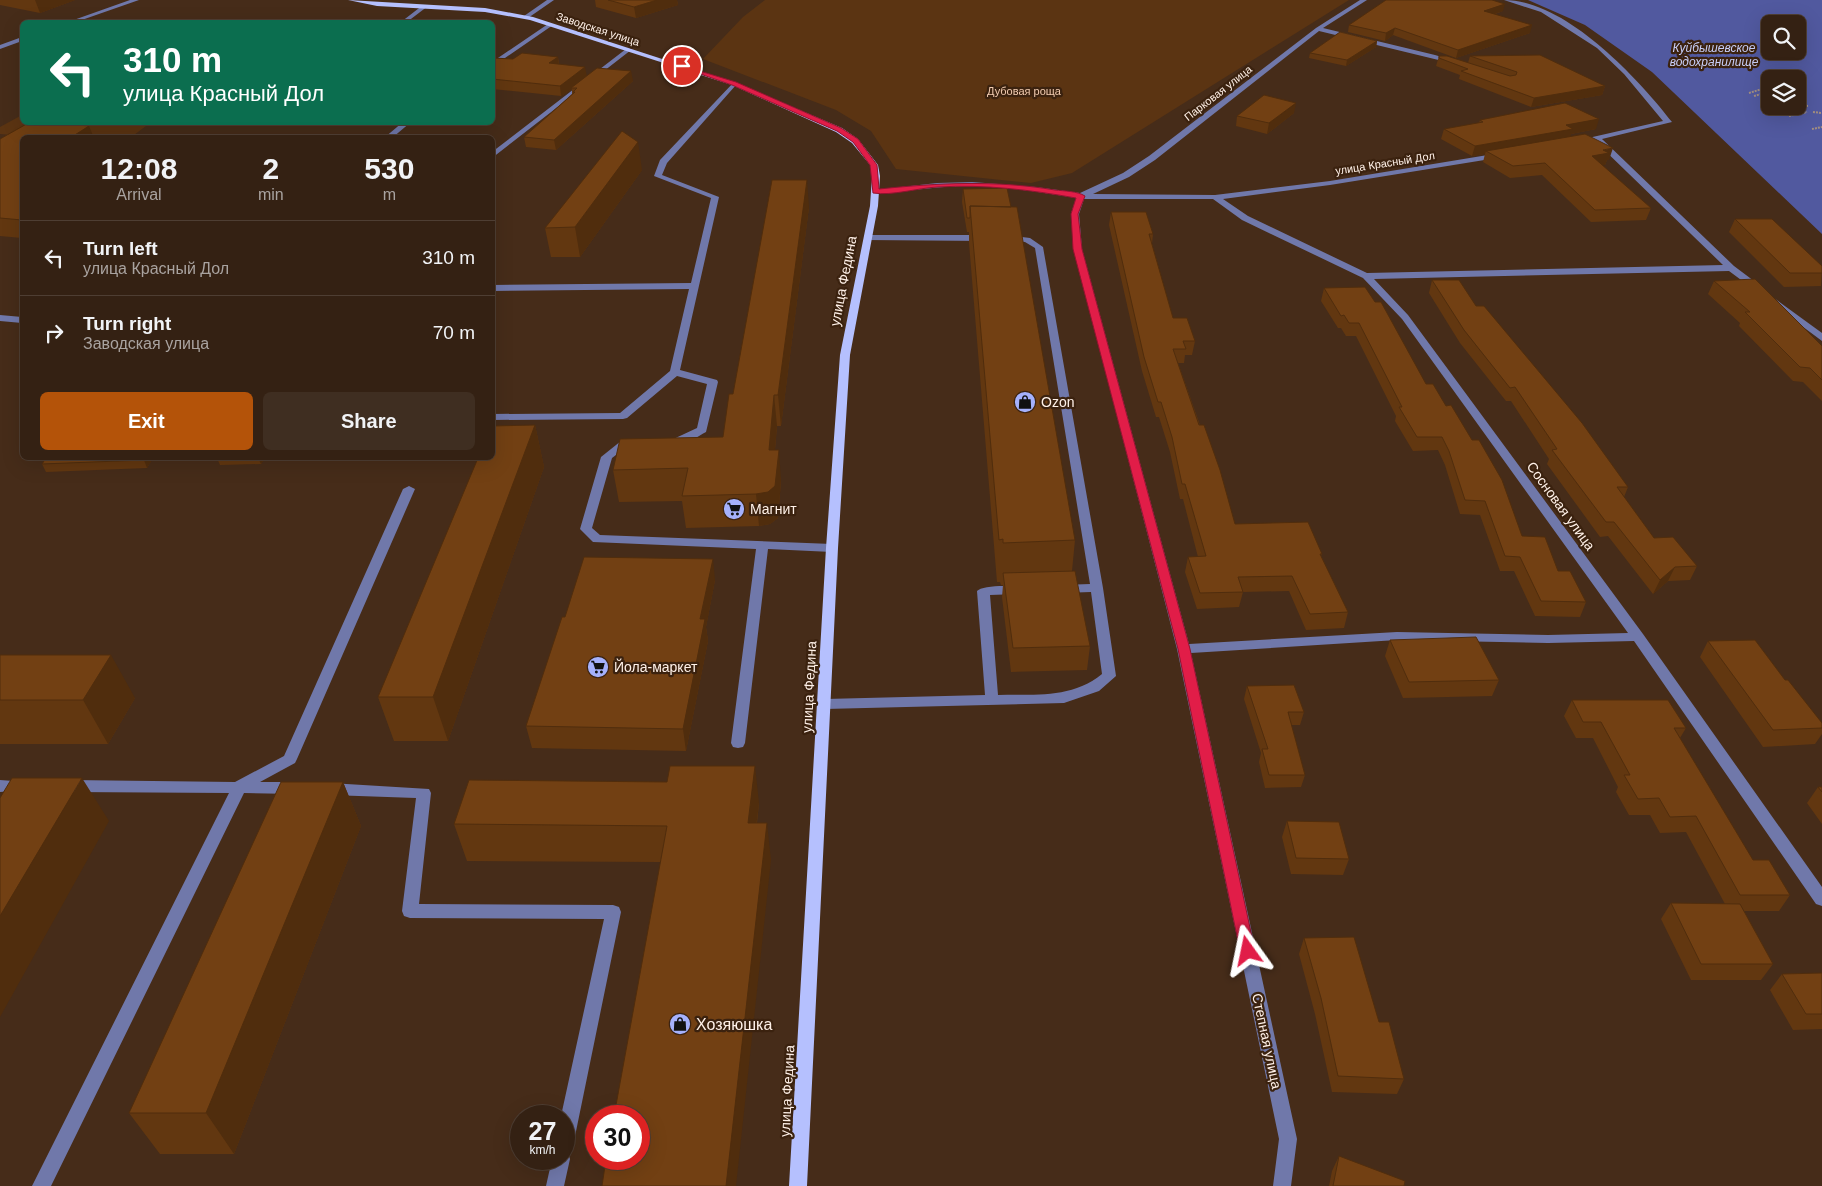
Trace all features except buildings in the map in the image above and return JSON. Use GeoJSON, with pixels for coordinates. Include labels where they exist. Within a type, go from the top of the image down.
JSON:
{"type":"FeatureCollection","features":[{"type":"Feature","properties":{"kind":"main road","name":"Заводская улица"},"geometry":{"type":"LineString","coordinates":[[351,0],[378,4],[424,4],[501,12],[526,17],[734,84],[839,130],[855,141],[874,165],[875,192]]}},
{"type":"Feature","properties":{"kind":"main road","name":"улица Федина"},"geometry":{"type":"LineString","coordinates":[[798,1186],[832,548],[845,355],[875,192]]}},
{"type":"Feature","properties":{"kind":"street"},"geometry":{"type":"LineString","coordinates":[[77,20],[136,0]]}},
{"type":"Feature","properties":{"kind":"street"},"geometry":{"type":"LineString","coordinates":[[526,17],[551,0]]}},
{"type":"Feature","properties":{"kind":"street","name":"Парковая улица"},"geometry":{"type":"LineString","coordinates":[[1081,196],[1126,174],[1152,158],[1318,29],[1364,0]]}},
{"type":"Feature","properties":{"kind":"street"},"geometry":{"type":"LineString","coordinates":[[1507,0],[1544,11],[1599,47],[1626,73],[1668,122],[1568,143]]}},
{"type":"Feature","properties":{"kind":"street"},"geometry":{"type":"LineString","coordinates":[[406,20],[424,4]]}},
{"type":"Feature","properties":{"kind":"street"},"geometry":{"type":"LineString","coordinates":[[495,63],[550,25]]}},
{"type":"Feature","properties":{"kind":"street"},"geometry":{"type":"LineString","coordinates":[[1318,29],[1461,64]]}},
{"type":"Feature","properties":{"kind":"street"},"geometry":{"type":"LineString","coordinates":[[0,47],[20,40]]}},
{"type":"Feature","properties":{"kind":"street"},"geometry":{"type":"LineString","coordinates":[[495,154],[628,50]]}},
{"type":"Feature","properties":{"kind":"street"},"geometry":{"type":"LineString","coordinates":[[495,417],[624,416],[675,372],[715,197],[658,176],[662,162],[734,84]]}},
{"type":"Feature","properties":{"kind":"street"},"geometry":{"type":"LineString","coordinates":[[391,135],[404,125]]}},
{"type":"Feature","properties":{"kind":"street"},"geometry":{"type":"LineString","coordinates":[[1597,138],[1731,268],[1822,338]]}},
{"type":"Feature","properties":{"kind":"street","name":"улица Красный Дол"},"geometry":{"type":"LineString","coordinates":[[875,192],[937,185],[972,184],[1036,189],[1081,196],[1215,197],[1330,183],[1509,154]]}},
{"type":"Feature","properties":{"kind":"street","name":"Степная улица"},"geometry":{"type":"LineString","coordinates":[[1081,196],[1074,214],[1078,249],[1184,649],[1288,1139],[1282,1186]]}},
{"type":"Feature","properties":{"kind":"street","name":"Сосновая улица"},"geometry":{"type":"LineString","coordinates":[[1215,197],[1245,218],[1366,276],[1405,317],[1638,637],[1822,898]]}},
{"type":"Feature","properties":{"kind":"street"},"geometry":{"type":"LineString","coordinates":[[825,704],[1064,698],[1094,688],[1109,676],[1097,588],[1039,247],[1027,240],[1010,238],[868,238]]}},
{"type":"Feature","properties":{"kind":"street"},"geometry":{"type":"LineString","coordinates":[[1366,276],[1731,268]]}},
{"type":"Feature","properties":{"kind":"street"},"geometry":{"type":"LineString","coordinates":[[495,288],[694,286]]}},
{"type":"Feature","properties":{"kind":"street"},"geometry":{"type":"LineString","coordinates":[[0,318],[20,320]]}},
{"type":"Feature","properties":{"kind":"street"},"geometry":{"type":"LineString","coordinates":[[661,442],[680,442],[702,430],[713,382],[675,372]]}},
{"type":"Feature","properties":{"kind":"street"},"geometry":{"type":"LineString","coordinates":[[643,443],[625,443],[606,457],[586,529],[597,539],[832,548]]}},
{"type":"Feature","properties":{"kind":"street"},"geometry":{"type":"LineString","coordinates":[[41,1186],[240,786],[290,759],[409,489]]}},
{"type":"Feature","properties":{"kind":"street"},"geometry":{"type":"LineString","coordinates":[[738,742],[763,545]]}},
{"type":"Feature","properties":{"kind":"street"},"geometry":{"type":"LineString","coordinates":[[1049,589],[1097,588]]}},
{"type":"Feature","properties":{"kind":"street"},"geometry":{"type":"LineString","coordinates":[[992,700],[983,591],[1030,590]]}},
{"type":"Feature","properties":{"kind":"street"},"geometry":{"type":"LineString","coordinates":[[1184,649],[1397,636],[1638,637]]}},
{"type":"Feature","properties":{"kind":"street"},"geometry":{"type":"LineString","coordinates":[[0,786],[40,786]]}},
{"type":"Feature","properties":{"kind":"street"},"geometry":{"type":"LineString","coordinates":[[60,786],[240,786],[424,792],[410,911],[613,912],[573,1105]]}},
{"type":"Feature","properties":{"kind":"street"},"geometry":{"type":"LineString","coordinates":[[555,1186],[559,1170]]}},
{"type":"Feature","properties":{"kind":"path"},"geometry":{"type":"LineString","coordinates":[[1749,93],[1761,89]]}},
{"type":"Feature","properties":{"kind":"path"},"geometry":{"type":"LineString","coordinates":[[1754,96],[1761,93]]}},
{"type":"Feature","properties":{"kind":"path"},"geometry":{"type":"LineString","coordinates":[[1789,116],[1807,112]]}},
{"type":"Feature","properties":{"kind":"path"},"geometry":{"type":"LineString","coordinates":[[1813,112],[1822,113]]}},
{"type":"Feature","properties":{"kind":"path"},"geometry":{"type":"LineString","coordinates":[[1812,129],[1822,127]]}},
{"type":"Feature","properties":{"kind":"green space","name":"Дубовая роща"},"geometry":{"type":"Polygon","coordinates":[[[765,0],[1349,0],[1072,173],[1031,183],[896,169],[871,131],[836,110],[703,59],[743,17],[765,0]]]}},
{"type":"Feature","properties":{"kind":"green space"},"geometry":{"type":"Polygon","coordinates":[[[20,116],[20,125],[147,125],[134,135],[20,136],[0,134],[0,127],[20,116]]]}},
{"type":"Feature","properties":{"kind":"water","name":"Куйбышевское водохранилище"},"geometry":{"type":"Polygon","coordinates":[[[1528,0],[1822,0],[1822,234],[1652,72],[1585,25],[1528,0]]]}},
{"type":"Feature","properties":{"kind":"place","name":"Ozon"},"geometry":{"type":"Point","coordinates":[1025,402]}},
{"type":"Feature","properties":{"kind":"place","name":"Магнит"},"geometry":{"type":"Point","coordinates":[734,509]}},
{"type":"Feature","properties":{"kind":"place","name":"Йола-маркет"},"geometry":{"type":"Point","coordinates":[598,667]}},
{"type":"Feature","properties":{"kind":"place","name":"Хозяюшка"},"geometry":{"type":"Point","coordinates":[680,1024]}},
{"type":"Feature","properties":{"kind":"route"},"geometry":{"type":"LineString","coordinates":[[682,66],[734,84],[839,130],[855,141],[874,165],[876,176],[875,192],[937,185],[972,184],[1003,185],[1081,196],[1074,214],[1078,249],[1184,649],[1248,951]]}}]}
